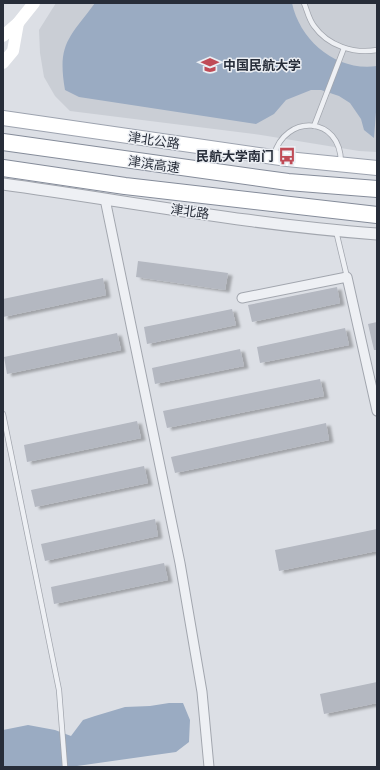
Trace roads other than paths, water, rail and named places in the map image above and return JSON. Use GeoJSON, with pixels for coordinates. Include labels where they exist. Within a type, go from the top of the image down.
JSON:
{"type":"FeatureCollection","features":[{"type":"Feature","properties":{"kind":"highway","name":"津滨高速"},"geometry":{"type":"LineString","coordinates":[[3,142],[129,161],[288,182],[377,189]]}},
{"type":"Feature","properties":{"kind":"highway","name":"津滨高速"},"geometry":{"type":"LineString","coordinates":[[3,168],[125,186],[377,214]]}},
{"type":"Feature","properties":{"kind":"main road"},"geometry":{"type":"LineString","coordinates":[[3,36],[18,22],[34,3]]}},
{"type":"Feature","properties":{"kind":"main road"},"geometry":{"type":"LineString","coordinates":[[3,63],[13,50],[18,22]]}},
{"type":"Feature","properties":{"kind":"main road","name":"津北公路"},"geometry":{"type":"LineString","coordinates":[[3,118],[273,157],[377,168]]}},
{"type":"Feature","properties":{"kind":"main road","name":"津北公路"},"geometry":{"type":"LineString","coordinates":[[3,124],[290,164],[377,173]]}},
{"type":"Feature","properties":{"kind":"street","name":"津北路"},"geometry":{"type":"LineString","coordinates":[[3,184],[336,231],[377,234]]}},
{"type":"Feature","properties":{"kind":"street"},"geometry":{"type":"LineString","coordinates":[[104,199],[180,563],[202,692],[209,767]]}},
{"type":"Feature","properties":{"kind":"street"},"geometry":{"type":"LineString","coordinates":[[242,298],[347,277],[377,411]]}},
{"type":"Feature","properties":{"kind":"lane"},"geometry":{"type":"LineString","coordinates":[[304,3],[313,25],[328,40],[344,48],[364,52],[377,50]]}},
{"type":"Feature","properties":{"kind":"lane"},"geometry":{"type":"LineString","coordinates":[[314,126],[344,48]]}},
{"type":"Feature","properties":{"kind":"lane"},"geometry":{"type":"LineString","coordinates":[[273,157],[282,137],[290,130],[314,126],[328,130],[336,138],[340,151],[340,164]]}},
{"type":"Feature","properties":{"kind":"lane"},"geometry":{"type":"LineString","coordinates":[[336,231],[347,277]]}},
{"type":"Feature","properties":{"kind":"lane"},"geometry":{"type":"LineString","coordinates":[[3,414],[59,690],[65,767]]}},
{"type":"Feature","properties":{"kind":"water","name":"中国民航大学"},"geometry":{"type":"Polygon","coordinates":[[[95,3],[292,3],[296,17],[303,30],[322,51],[335,59],[348,64],[362,67],[377,66],[377,99],[374,138],[364,130],[361,119],[350,103],[339,96],[321,90],[311,90],[286,100],[274,114],[256,124],[79,97],[65,90],[63,74],[64,51],[72,34],[95,3]]]}},
{"type":"Feature","properties":{"kind":"water"},"geometry":{"type":"Polygon","coordinates":[[[169,703],[183,703],[190,720],[189,742],[176,752],[70,767],[3,767],[3,730],[28,725],[55,730],[71,736],[83,720],[125,707],[150,706],[169,703]]]}},
{"type":"Feature","properties":{"kind":"place","name":"中国民航大学"},"geometry":{"type":"Point","coordinates":[210,65]}},
{"type":"Feature","properties":{"kind":"place","name":"民航大学南门"},"geometry":{"type":"Point","coordinates":[287,156]}}]}
